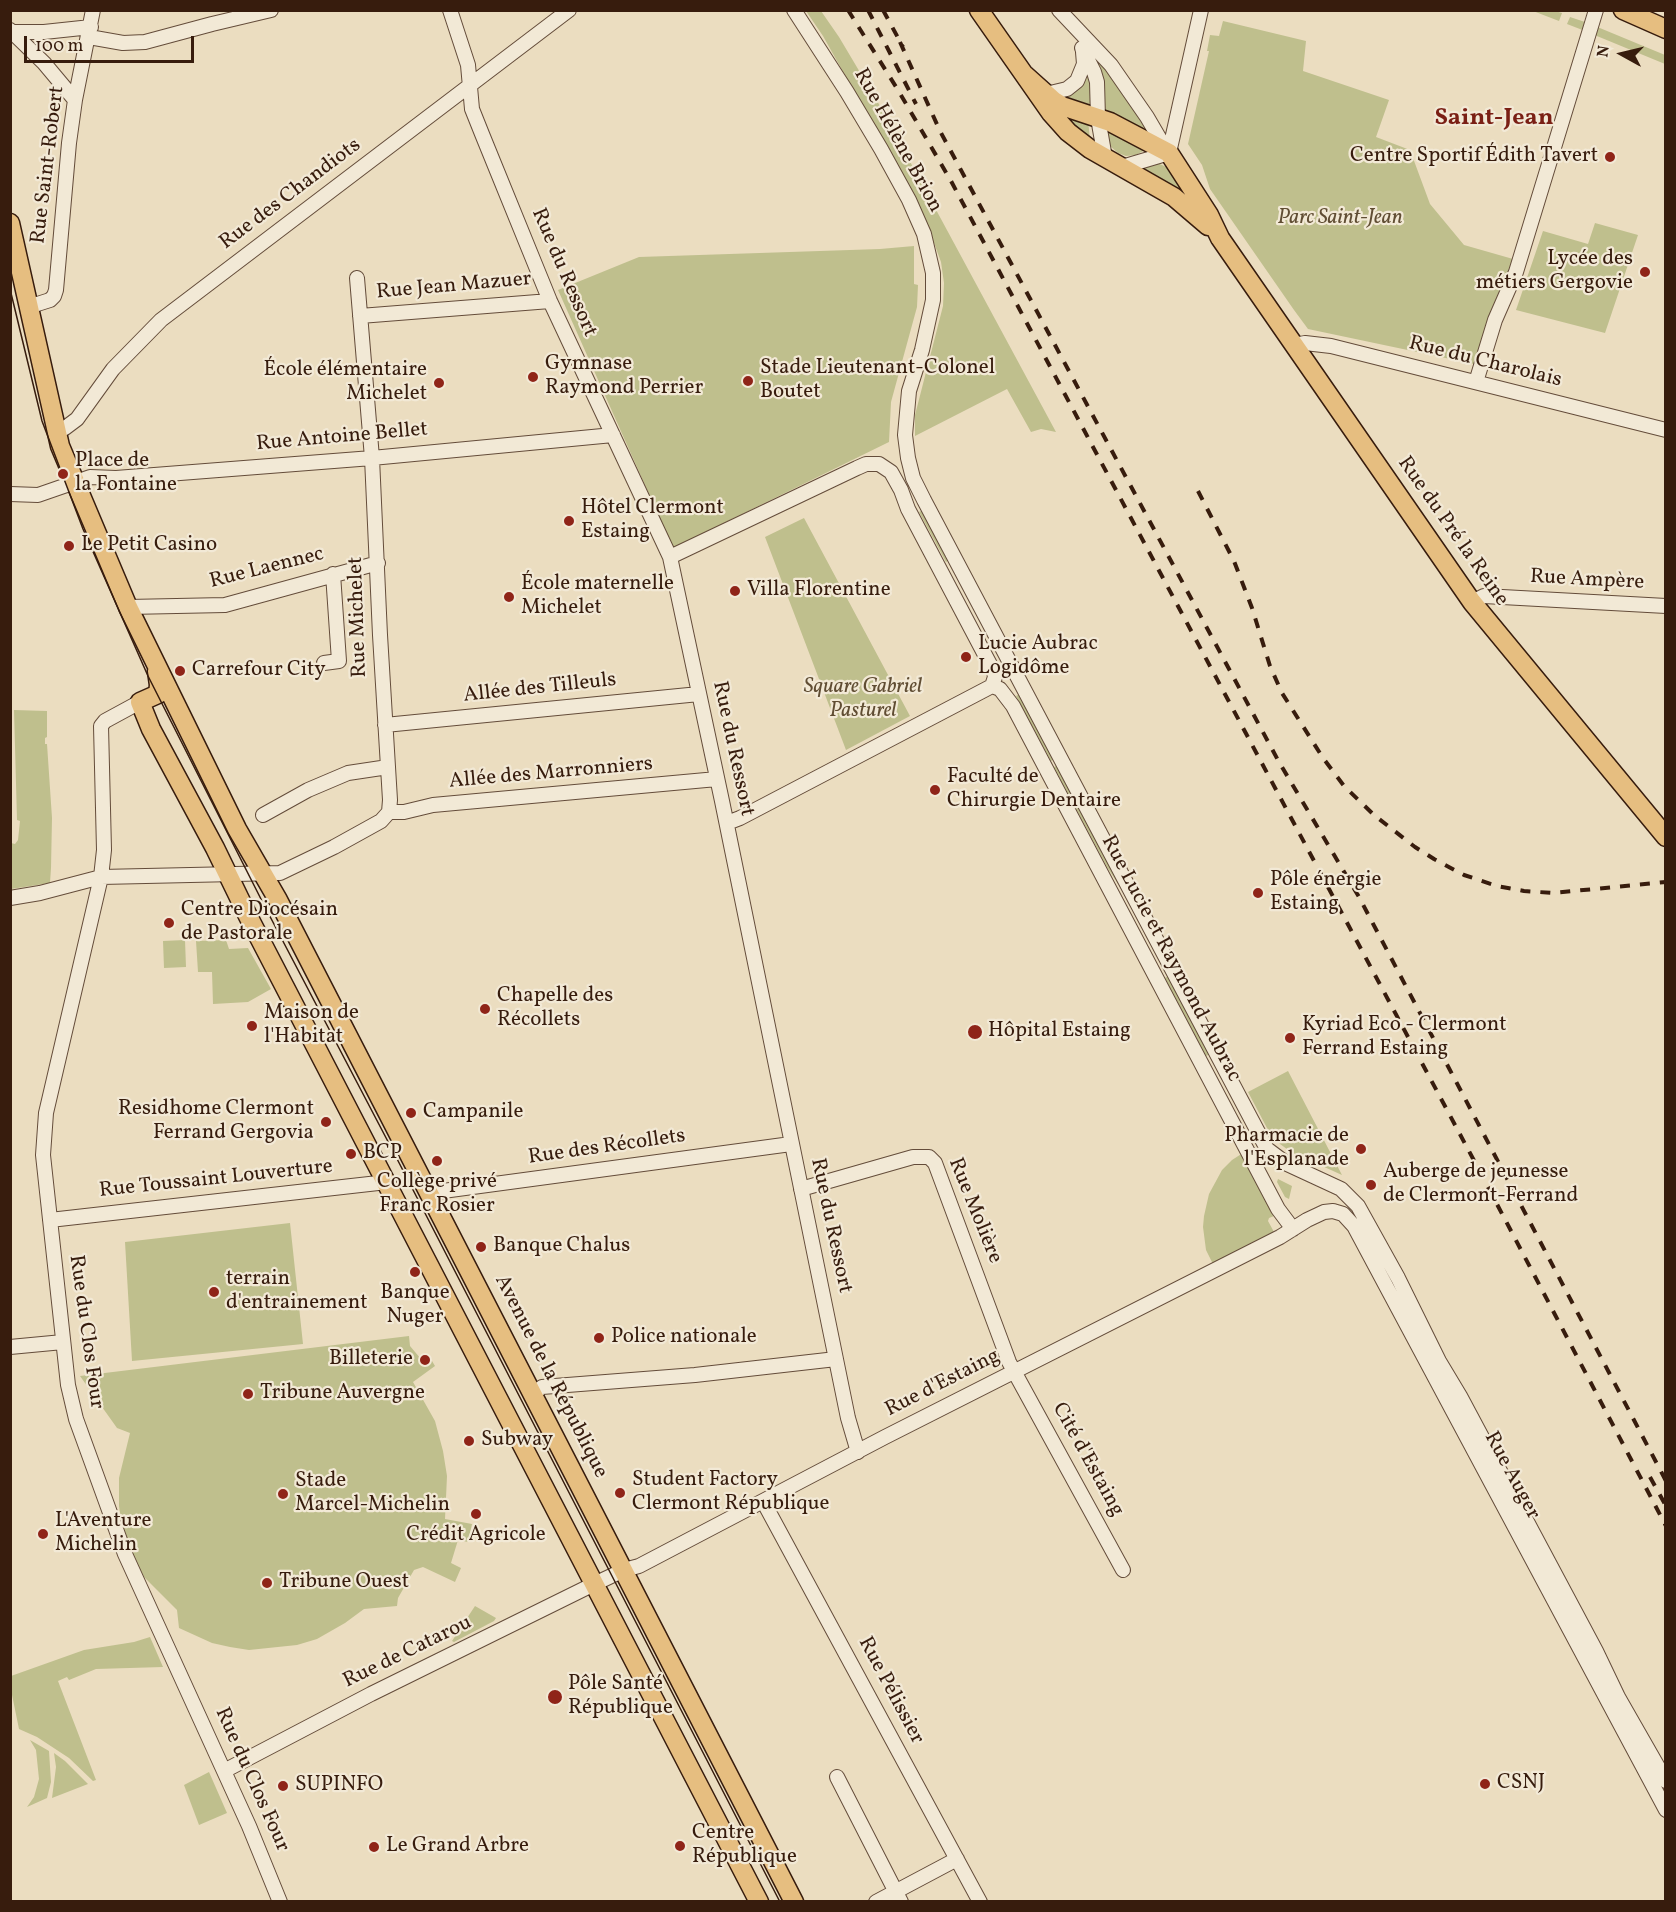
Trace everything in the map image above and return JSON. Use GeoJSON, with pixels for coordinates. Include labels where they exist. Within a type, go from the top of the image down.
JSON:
{"type":"FeatureCollection","features":[{"type":"Feature","properties":{"kind":"main road","name":"Rue du Pré la Reine"},"geometry":{"type":"LineString","coordinates":[[979,10],[1051,113],[1068,132],[1105,158],[1174,197],[1220,238]]}},
{"type":"Feature","properties":{"kind":"main road"},"geometry":{"type":"LineString","coordinates":[[1623,10],[1665,29]]}},
{"type":"Feature","properties":{"kind":"main road","name":"Rue du Pré la Reine"},"geometry":{"type":"LineString","coordinates":[[1025,75],[1062,106],[1098,118],[1169,153],[1209,215],[1220,238],[1472,602],[1665,837]]}},
{"type":"Feature","properties":{"kind":"main road"},"geometry":{"type":"LineString","coordinates":[[10,223],[28,307],[68,468],[76,481]]}},
{"type":"Feature","properties":{"kind":"main road","name":"Avenue de la République"},"geometry":{"type":"LineString","coordinates":[[76,481],[128,607],[237,829],[278,900],[533,1394],[618,1573],[794,1902]]}},
{"type":"Feature","properties":{"kind":"main road","name":"Avenue de la République"},"geometry":{"type":"LineString","coordinates":[[147,699],[158,694],[157,666]]}},
{"type":"Feature","properties":{"kind":"main road"},"geometry":{"type":"LineString","coordinates":[[147,699],[151,729],[229,875],[248,916],[759,1902]]}},
{"type":"Feature","properties":{"kind":"street","name":"Rue Saint-Robert"},"geometry":{"type":"LineString","coordinates":[[28,307],[43,303],[54,296],[61,246],[69,143],[93,10]]}},
{"type":"Feature","properties":{"kind":"street"},"geometry":{"type":"LineString","coordinates":[[11,31],[90,32],[123,43],[145,42],[271,10]]}},
{"type":"Feature","properties":{"kind":"street","name":"Rue du Ressort"},"geometry":{"type":"LineString","coordinates":[[450,10],[468,65],[472,109],[550,301],[670,557],[727,823],[848,1418],[858,1452]]}},
{"type":"Feature","properties":{"kind":"street","name":"Rue des Chandiots"},"geometry":{"type":"LineString","coordinates":[[57,421],[77,419],[113,369],[161,320],[569,10]]}},
{"type":"Feature","properties":{"kind":"street","name":"Rue Hélène Brion"},"geometry":{"type":"LineString","coordinates":[[794,10],[847,92],[909,200],[924,234],[933,273],[933,300],[922,350],[909,391],[905,420],[908,458],[913,478],[1266,1149],[1287,1164],[1341,1189],[1358,1206],[1398,1278],[1439,1361],[1591,1640],[1618,1697],[1665,1781]]}},
{"type":"Feature","properties":{"kind":"street","name":"Rue du Pré la Reine"},"geometry":{"type":"LineString","coordinates":[[1059,10],[1069,23],[1111,64],[1169,153]]}},
{"type":"Feature","properties":{"kind":"street"},"geometry":{"type":"LineString","coordinates":[[1122,167],[1169,153],[1201,10]]}},
{"type":"Feature","properties":{"kind":"street"},"geometry":{"type":"LineString","coordinates":[[1476,382],[1495,320],[1516,272],[1596,10]]}},
{"type":"Feature","properties":{"kind":"street"},"geometry":{"type":"LineString","coordinates":[[1069,23],[1094,72],[1098,118],[1105,158]]}},
{"type":"Feature","properties":{"kind":"street"},"geometry":{"type":"LineString","coordinates":[[11,31],[44,63],[75,100]]}},
{"type":"Feature","properties":{"kind":"street"},"geometry":{"type":"LineString","coordinates":[[1046,94],[1067,89],[1077,81],[1084,64],[1082,48]]}},
{"type":"Feature","properties":{"kind":"street","name":"Rue Michelet"},"geometry":{"type":"LineString","coordinates":[[357,278],[372,458],[389,812]]}},
{"type":"Feature","properties":{"kind":"street","name":"Rue Jean Mazuer"},"geometry":{"type":"LineString","coordinates":[[360,316],[550,301]]}},
{"type":"Feature","properties":{"kind":"street","name":"Rue du Charolais"},"geometry":{"type":"LineString","coordinates":[[1294,345],[1305,343],[1331,346],[1665,430]]}},
{"type":"Feature","properties":{"kind":"street","name":"Rue Antoine Bellet"},"geometry":{"type":"LineString","coordinates":[[76,481],[90,477],[116,478],[372,458],[613,435]]}},
{"type":"Feature","properties":{"kind":"street"},"geometry":{"type":"LineString","coordinates":[[670,557],[866,464],[879,464],[891,472],[901,490],[908,508],[994,672],[992,686],[727,823]]}},
{"type":"Feature","properties":{"kind":"street"},"geometry":{"type":"LineString","coordinates":[[10,494],[38,495],[76,481]]}},
{"type":"Feature","properties":{"kind":"street","name":"Rue Laennec"},"geometry":{"type":"LineString","coordinates":[[128,607],[225,605],[378,563]]}},
{"type":"Feature","properties":{"kind":"street"},"geometry":{"type":"LineString","coordinates":[[324,663],[339,661],[333,574]]}},
{"type":"Feature","properties":{"kind":"street","name":"Rue Ampère"},"geometry":{"type":"LineString","coordinates":[[1472,602],[1484,596],[1665,606]]}},
{"type":"Feature","properties":{"kind":"street","name":"Rue Lucie et Raymond Aubrac"},"geometry":{"type":"LineString","coordinates":[[992,686],[1000,689],[1013,706],[1278,1209],[1293,1229]]}},
{"type":"Feature","properties":{"kind":"street","name":"Allée des Tilleuls"},"geometry":{"type":"LineString","coordinates":[[385,726],[699,694]]}},
{"type":"Feature","properties":{"kind":"street"},"geometry":{"type":"LineString","coordinates":[[147,699],[181,712]]}},
{"type":"Feature","properties":{"kind":"street","name":"Rue du Clos Four"},"geometry":{"type":"LineString","coordinates":[[147,699],[105,721],[101,726],[104,850],[102,878],[46,1113],[43,1155],[63,1341],[68,1385],[76,1419],[125,1554],[224,1771],[280,1902]]}},
{"type":"Feature","properties":{"kind":"street"},"geometry":{"type":"LineString","coordinates":[[263,815],[308,789],[348,773],[388,767]]}},
{"type":"Feature","properties":{"kind":"street","name":"Allée des Marronniers"},"geometry":{"type":"LineString","coordinates":[[389,812],[717,779]]}},
{"type":"Feature","properties":{"kind":"street"},"geometry":{"type":"LineString","coordinates":[[10,898],[102,878],[280,873],[381,821],[389,812]]}},
{"type":"Feature","properties":{"kind":"street","name":"Rue des Récollets"},"geometry":{"type":"LineString","coordinates":[[428,1192],[791,1144]]}},
{"type":"Feature","properties":{"kind":"street","name":"Rue Molière"},"geometry":{"type":"LineString","coordinates":[[801,1189],[913,1157],[929,1157],[935,1163],[1009,1362],[1015,1371]]}},
{"type":"Feature","properties":{"kind":"street","name":"Rue Toussaint Louverture"},"geometry":{"type":"LineString","coordinates":[[50,1220],[387,1182]]}},
{"type":"Feature","properties":{"kind":"street","name":"Rue Auger"},"geometry":{"type":"LineString","coordinates":[[1293,1229],[1324,1212],[1333,1211],[1343,1214],[1354,1226],[1665,1810]]}},
{"type":"Feature","properties":{"kind":"street","name":"Rue d'Estaing"},"geometry":{"type":"LineString","coordinates":[[618,1573],[639,1566],[1293,1229]]}},
{"type":"Feature","properties":{"kind":"street"},"geometry":{"type":"LineString","coordinates":[[10,1347],[63,1341]]}},
{"type":"Feature","properties":{"kind":"street"},"geometry":{"type":"LineString","coordinates":[[533,1394],[542,1387],[695,1375],[836,1359]]}},
{"type":"Feature","properties":{"kind":"street","name":"Cité d'Estaing"},"geometry":{"type":"LineString","coordinates":[[1015,1371],[1123,1570]]}},
{"type":"Feature","properties":{"kind":"street","name":"Rue Pélissier"},"geometry":{"type":"LineString","coordinates":[[763,1501],[980,1902]]}},
{"type":"Feature","properties":{"kind":"street","name":"Rue de Catarou"},"geometry":{"type":"LineString","coordinates":[[224,1771],[371,1694],[618,1573]]}},
{"type":"Feature","properties":{"kind":"street"},"geometry":{"type":"LineString","coordinates":[[837,1777],[898,1896]]}},
{"type":"Feature","properties":{"kind":"street"},"geometry":{"type":"LineString","coordinates":[[876,1902],[898,1896],[957,1859]]}},
{"type":"Feature","properties":{"kind":"green space"},"geometry":{"type":"Polygon","coordinates":[[[806,11],[821,11],[880,106],[1056,432],[1041,429],[1031,432],[1007,389],[915,436],[915,415],[943,306],[944,283],[941,262],[925,218],[823,36],[806,11]]]}},
{"type":"Feature","properties":{"kind":"green space"},"geometry":{"type":"Polygon","coordinates":[[[1533,11],[1555,11],[1562,13],[1559,21],[1533,11]]]}},
{"type":"Feature","properties":{"kind":"green space"},"geometry":{"type":"Polygon","coordinates":[[[1570,17],[1588,23],[1585,31],[1567,24],[1570,17]]]}},
{"type":"Feature","properties":{"kind":"green space","name":"Parc Saint-Jean"},"geometry":{"type":"Polygon","coordinates":[[[1223,21],[1306,41],[1303,71],[1389,100],[1376,137],[1410,150],[1430,204],[1464,245],[1513,259],[1490,315],[1474,364],[1308,329],[1294,310],[1210,189],[1202,165],[1188,144],[1209,51],[1207,51],[1210,35],[1219,36],[1223,21]]]}},
{"type":"Feature","properties":{"kind":"green space"},"geometry":{"type":"Polygon","coordinates":[[[1595,26],[1665,55],[1665,64],[1592,34],[1595,26]]]}},
{"type":"Feature","properties":{"kind":"green space"},"geometry":{"type":"Polygon","coordinates":[[[1090,51],[1111,71],[1150,129],[1150,136],[1104,116],[1090,51]]]}},
{"type":"Feature","properties":{"kind":"green space"},"geometry":{"type":"Polygon","coordinates":[[[1090,74],[1094,106],[1067,97],[1082,85],[1090,74]]]}},
{"type":"Feature","properties":{"kind":"green space"},"geometry":{"type":"Polygon","coordinates":[[[1057,111],[1088,119],[1090,141],[1057,111]]]}},
{"type":"Feature","properties":{"kind":"green space"},"geometry":{"type":"Polygon","coordinates":[[[1104,126],[1147,149],[1136,155],[1126,156],[1118,153],[1109,145],[1104,126]]]}},
{"type":"Feature","properties":{"kind":"green space"},"geometry":{"type":"Polygon","coordinates":[[[1152,163],[1168,168],[1179,179],[1189,196],[1184,200],[1137,169],[1152,163]]]}},
{"type":"Feature","properties":{"kind":"green space"},"geometry":{"type":"Polygon","coordinates":[[[1595,223],[1638,235],[1605,333],[1516,310],[1543,231],[1588,244],[1595,223]]]}},
{"type":"Feature","properties":{"kind":"green space","name":"Stade Lieutenant-Colonel Boutet"},"geometry":{"type":"Polygon","coordinates":[[[914,246],[914,284],[918,285],[917,307],[891,402],[889,442],[673,548],[558,290],[639,257],[914,246]]]}},
{"type":"Feature","properties":{"kind":"green space"},"geometry":{"type":"Polygon","coordinates":[[[923,510],[949,560],[946,562],[919,512],[923,510]]]}},
{"type":"Feature","properties":{"kind":"green space","name":"Square Gabriel Pasturel"},"geometry":{"type":"Polygon","coordinates":[[[804,518],[910,716],[846,750],[765,537],[804,518]]]}},
{"type":"Feature","properties":{"kind":"green space"},"geometry":{"type":"Polygon","coordinates":[[[1020,694],[1054,759],[1051,761],[1016,696],[1020,694]]]}},
{"type":"Feature","properties":{"kind":"green space"},"geometry":{"type":"Polygon","coordinates":[[[14,710],[47,711],[45,744],[47,744],[52,818],[50,883],[11,889],[11,843],[15,844],[18,840],[20,821],[17,820],[14,710]]]}},
{"type":"Feature","properties":{"kind":"green space"},"geometry":{"type":"Polygon","coordinates":[[[1058,765],[1120,883],[1118,884],[1107,867],[1054,767],[1058,765]]]}},
{"type":"Feature","properties":{"kind":"green space"},"geometry":{"type":"Polygon","coordinates":[[[185,940],[186,967],[164,968],[163,941],[185,940]]]}},
{"type":"Feature","properties":{"kind":"green space"},"geometry":{"type":"Polygon","coordinates":[[[226,940],[229,949],[248,948],[271,989],[248,1002],[213,1004],[212,972],[198,972],[196,941],[226,940]]]}},
{"type":"Feature","properties":{"kind":"green space"},"geometry":{"type":"Polygon","coordinates":[[[1168,976],[1210,1054],[1206,1056],[1165,978],[1168,976]]]}},
{"type":"Feature","properties":{"kind":"green space"},"geometry":{"type":"Polygon","coordinates":[[[1288,1071],[1342,1175],[1291,1152],[1280,1144],[1267,1128],[1248,1092],[1288,1071]]]}},
{"type":"Feature","properties":{"kind":"green space"},"geometry":{"type":"Polygon","coordinates":[[[1246,1151],[1274,1216],[1268,1221],[1274,1232],[1213,1264],[1206,1250],[1203,1227],[1209,1194],[1222,1170],[1246,1151]]]}},
{"type":"Feature","properties":{"kind":"green space"},"geometry":{"type":"Polygon","coordinates":[[[1278,1179],[1292,1186],[1289,1199],[1285,1197],[1277,1182],[1278,1179]]]}},
{"type":"Feature","properties":{"kind":"green space"},"geometry":{"type":"Polygon","coordinates":[[[290,1223],[303,1344],[132,1361],[125,1242],[290,1223]]]}},
{"type":"Feature","properties":{"kind":"green space","name":"Stade Marcel-Michelin"},"geometry":{"type":"Polygon","coordinates":[[[409,1336],[410,1346],[426,1365],[432,1361],[435,1366],[413,1382],[435,1421],[443,1451],[447,1476],[445,1519],[472,1524],[468,1542],[458,1540],[451,1563],[461,1568],[455,1582],[423,1567],[414,1570],[398,1598],[397,1606],[364,1609],[317,1639],[297,1645],[249,1650],[212,1643],[179,1628],[177,1610],[144,1577],[133,1557],[122,1527],[119,1478],[130,1433],[117,1428],[80,1376],[409,1336]]]}},
{"type":"Feature","properties":{"kind":"green space"},"geometry":{"type":"Polygon","coordinates":[[[475,1606],[496,1618],[454,1642],[452,1641],[475,1606]]]}},
{"type":"Feature","properties":{"kind":"green space"},"geometry":{"type":"Polygon","coordinates":[[[150,1637],[163,1667],[96,1669],[69,1680],[67,1677],[58,1681],[96,1780],[93,1781],[69,1758],[37,1737],[19,1729],[11,1690],[11,1676],[84,1650],[134,1642],[150,1637]]]}},
{"type":"Feature","properties":{"kind":"green space"},"geometry":{"type":"Polygon","coordinates":[[[30,1740],[49,1751],[51,1782],[47,1798],[27,1807],[34,1797],[39,1779],[36,1750],[30,1740]]]}},
{"type":"Feature","properties":{"kind":"green space"},"geometry":{"type":"Polygon","coordinates":[[[54,1753],[88,1784],[52,1798],[56,1767],[54,1753]]]}},
{"type":"Feature","properties":{"kind":"green space"},"geometry":{"type":"Polygon","coordinates":[[[209,1772],[227,1813],[199,1825],[184,1785],[209,1772]]]}},
{"type":"Feature","properties":{"kind":"tram line"},"geometry":{"type":"LineString","coordinates":[[10,289],[42,421],[83,529],[148,676],[265,907],[780,1902]]}},
{"type":"Feature","properties":{"kind":"railway"},"geometry":{"type":"LineString","coordinates":[[848,10],[951,181],[1478,1168],[1666,1526]]}},
{"type":"Feature","properties":{"kind":"railway"},"geometry":{"type":"LineString","coordinates":[[868,10],[916,104]]}},
{"type":"Feature","properties":{"kind":"railway"},"geometry":{"type":"LineString","coordinates":[[883,10],[903,47]]}},
{"type":"Feature","properties":{"kind":"railway"},"geometry":{"type":"LineString","coordinates":[[900,42],[940,131],[1279,762],[1359,897],[1666,1481]]}},
{"type":"Feature","properties":{"kind":"railway"},"geometry":{"type":"LineString","coordinates":[[1198,491],[1234,561],[1270,666],[1282,693],[1323,758],[1344,786],[1374,815],[1434,859],[1464,875],[1497,886],[1553,893],[1666,882]]}},
{"type":"Feature","properties":{"kind":"railway"},"geometry":{"type":"LineString","coordinates":[[1650,1477],[1666,1506]]}},
{"type":"Feature","properties":{"kind":"place","name":"Centre Sportif Édith Tavert"},"geometry":{"type":"Point","coordinates":[1610,157]}},
{"type":"Feature","properties":{"kind":"place","name":"Lycée des métiers Gergovie"},"geometry":{"type":"Point","coordinates":[1645,272]}},
{"type":"Feature","properties":{"kind":"place","name":"Gymnase Raymond Perrier"},"geometry":{"type":"Point","coordinates":[533,377]}},
{"type":"Feature","properties":{"kind":"place","name":"Stade Lieutenant-Colonel Boutet"},"geometry":{"type":"Point","coordinates":[748,381]}},
{"type":"Feature","properties":{"kind":"place","name":"École élémentaire Michelet"},"geometry":{"type":"Point","coordinates":[439,383]}},
{"type":"Feature","properties":{"kind":"place","name":"Place de la Fontaine"},"geometry":{"type":"Point","coordinates":[63,474]}},
{"type":"Feature","properties":{"kind":"place","name":"Hôtel Clermont Estaing"},"geometry":{"type":"Point","coordinates":[569,521]}},
{"type":"Feature","properties":{"kind":"place","name":"Le Petit Casino"},"geometry":{"type":"Point","coordinates":[69,546]}},
{"type":"Feature","properties":{"kind":"place","name":"Villa Florentine"},"geometry":{"type":"Point","coordinates":[735,591]}},
{"type":"Feature","properties":{"kind":"place","name":"École maternelle Michelet"},"geometry":{"type":"Point","coordinates":[509,597]}},
{"type":"Feature","properties":{"kind":"place","name":"Lucie Aubrac Logidôme"},"geometry":{"type":"Point","coordinates":[966,657]}},
{"type":"Feature","properties":{"kind":"place","name":"Carrefour City"},"geometry":{"type":"Point","coordinates":[180,671]}},
{"type":"Feature","properties":{"kind":"place","name":"Faculté de Chirurgie Dentaire"},"geometry":{"type":"Point","coordinates":[935,790]}},
{"type":"Feature","properties":{"kind":"place","name":"Pôle énergie Estaing"},"geometry":{"type":"Point","coordinates":[1258,893]}},
{"type":"Feature","properties":{"kind":"place","name":"Centre Diocésain de Pastorale"},"geometry":{"type":"Point","coordinates":[169,923]}},
{"type":"Feature","properties":{"kind":"place","name":"Chapelle des Récollets"},"geometry":{"type":"Point","coordinates":[485,1009]}},
{"type":"Feature","properties":{"kind":"place","name":"Maison de l'Habitat"},"geometry":{"type":"Point","coordinates":[252,1026]}},
{"type":"Feature","properties":{"kind":"place","name":"Hôpital Estaing"},"geometry":{"type":"Point","coordinates":[975,1032]}},
{"type":"Feature","properties":{"kind":"place","name":"Kyriad Eco - Clermont Ferrand Estaing"},"geometry":{"type":"Point","coordinates":[1290,1038]}},
{"type":"Feature","properties":{"kind":"place","name":"Campanile"},"geometry":{"type":"Point","coordinates":[411,1113]}},
{"type":"Feature","properties":{"kind":"place","name":"Residhome Clermont Ferrand Gergovia"},"geometry":{"type":"Point","coordinates":[326,1122]}},
{"type":"Feature","properties":{"kind":"place","name":"Pharmacie de l'Esplanade"},"geometry":{"type":"Point","coordinates":[1361,1149]}},
{"type":"Feature","properties":{"kind":"place","name":"BCP"},"geometry":{"type":"Point","coordinates":[351,1154]}},
{"type":"Feature","properties":{"kind":"place","name":"Collège privé Franc Rosier"},"geometry":{"type":"Point","coordinates":[437,1161]}},
{"type":"Feature","properties":{"kind":"place","name":"Auberge de jeunesse de Clermont-Ferrand"},"geometry":{"type":"Point","coordinates":[1371,1185]}},
{"type":"Feature","properties":{"kind":"place","name":"Banque Chalus"},"geometry":{"type":"Point","coordinates":[481,1247]}},
{"type":"Feature","properties":{"kind":"place","name":"Banque Nuger"},"geometry":{"type":"Point","coordinates":[415,1272]}},
{"type":"Feature","properties":{"kind":"place","name":"terrain d'entrainement"},"geometry":{"type":"Point","coordinates":[214,1292]}},
{"type":"Feature","properties":{"kind":"place","name":"Police nationale"},"geometry":{"type":"Point","coordinates":[599,1338]}},
{"type":"Feature","properties":{"kind":"place","name":"Billeterie"},"geometry":{"type":"Point","coordinates":[425,1360]}},
{"type":"Feature","properties":{"kind":"place","name":"Tribune Auvergne"},"geometry":{"type":"Point","coordinates":[248,1394]}},
{"type":"Feature","properties":{"kind":"place","name":"Subway"},"geometry":{"type":"Point","coordinates":[469,1441]}},
{"type":"Feature","properties":{"kind":"place","name":"Student Factory Clermont République"},"geometry":{"type":"Point","coordinates":[620,1493]}},
{"type":"Feature","properties":{"kind":"place","name":"Stade Marcel-Michelin"},"geometry":{"type":"Point","coordinates":[283,1494]}},
{"type":"Feature","properties":{"kind":"place","name":"Crédit Agricole"},"geometry":{"type":"Point","coordinates":[476,1514]}},
{"type":"Feature","properties":{"kind":"place","name":"L'Aventure Michelin"},"geometry":{"type":"Point","coordinates":[43,1534]}},
{"type":"Feature","properties":{"kind":"place","name":"Tribune Ouest"},"geometry":{"type":"Point","coordinates":[267,1583]}},
{"type":"Feature","properties":{"kind":"place","name":"Pôle Santé République"},"geometry":{"type":"Point","coordinates":[555,1697]}},
{"type":"Feature","properties":{"kind":"place","name":"CSNJ"},"geometry":{"type":"Point","coordinates":[1485,1784]}},
{"type":"Feature","properties":{"kind":"place","name":"SUPINFO"},"geometry":{"type":"Point","coordinates":[283,1786]}},
{"type":"Feature","properties":{"kind":"place","name":"Centre République"},"geometry":{"type":"Point","coordinates":[680,1846]}},
{"type":"Feature","properties":{"kind":"place","name":"Le Grand Arbre"},"geometry":{"type":"Point","coordinates":[374,1847]}},
{"type":"Feature","properties":{"kind":"district","name":"Saint-Jean"},"geometry":{"type":"Point","coordinates":[1494,120]}}]}
